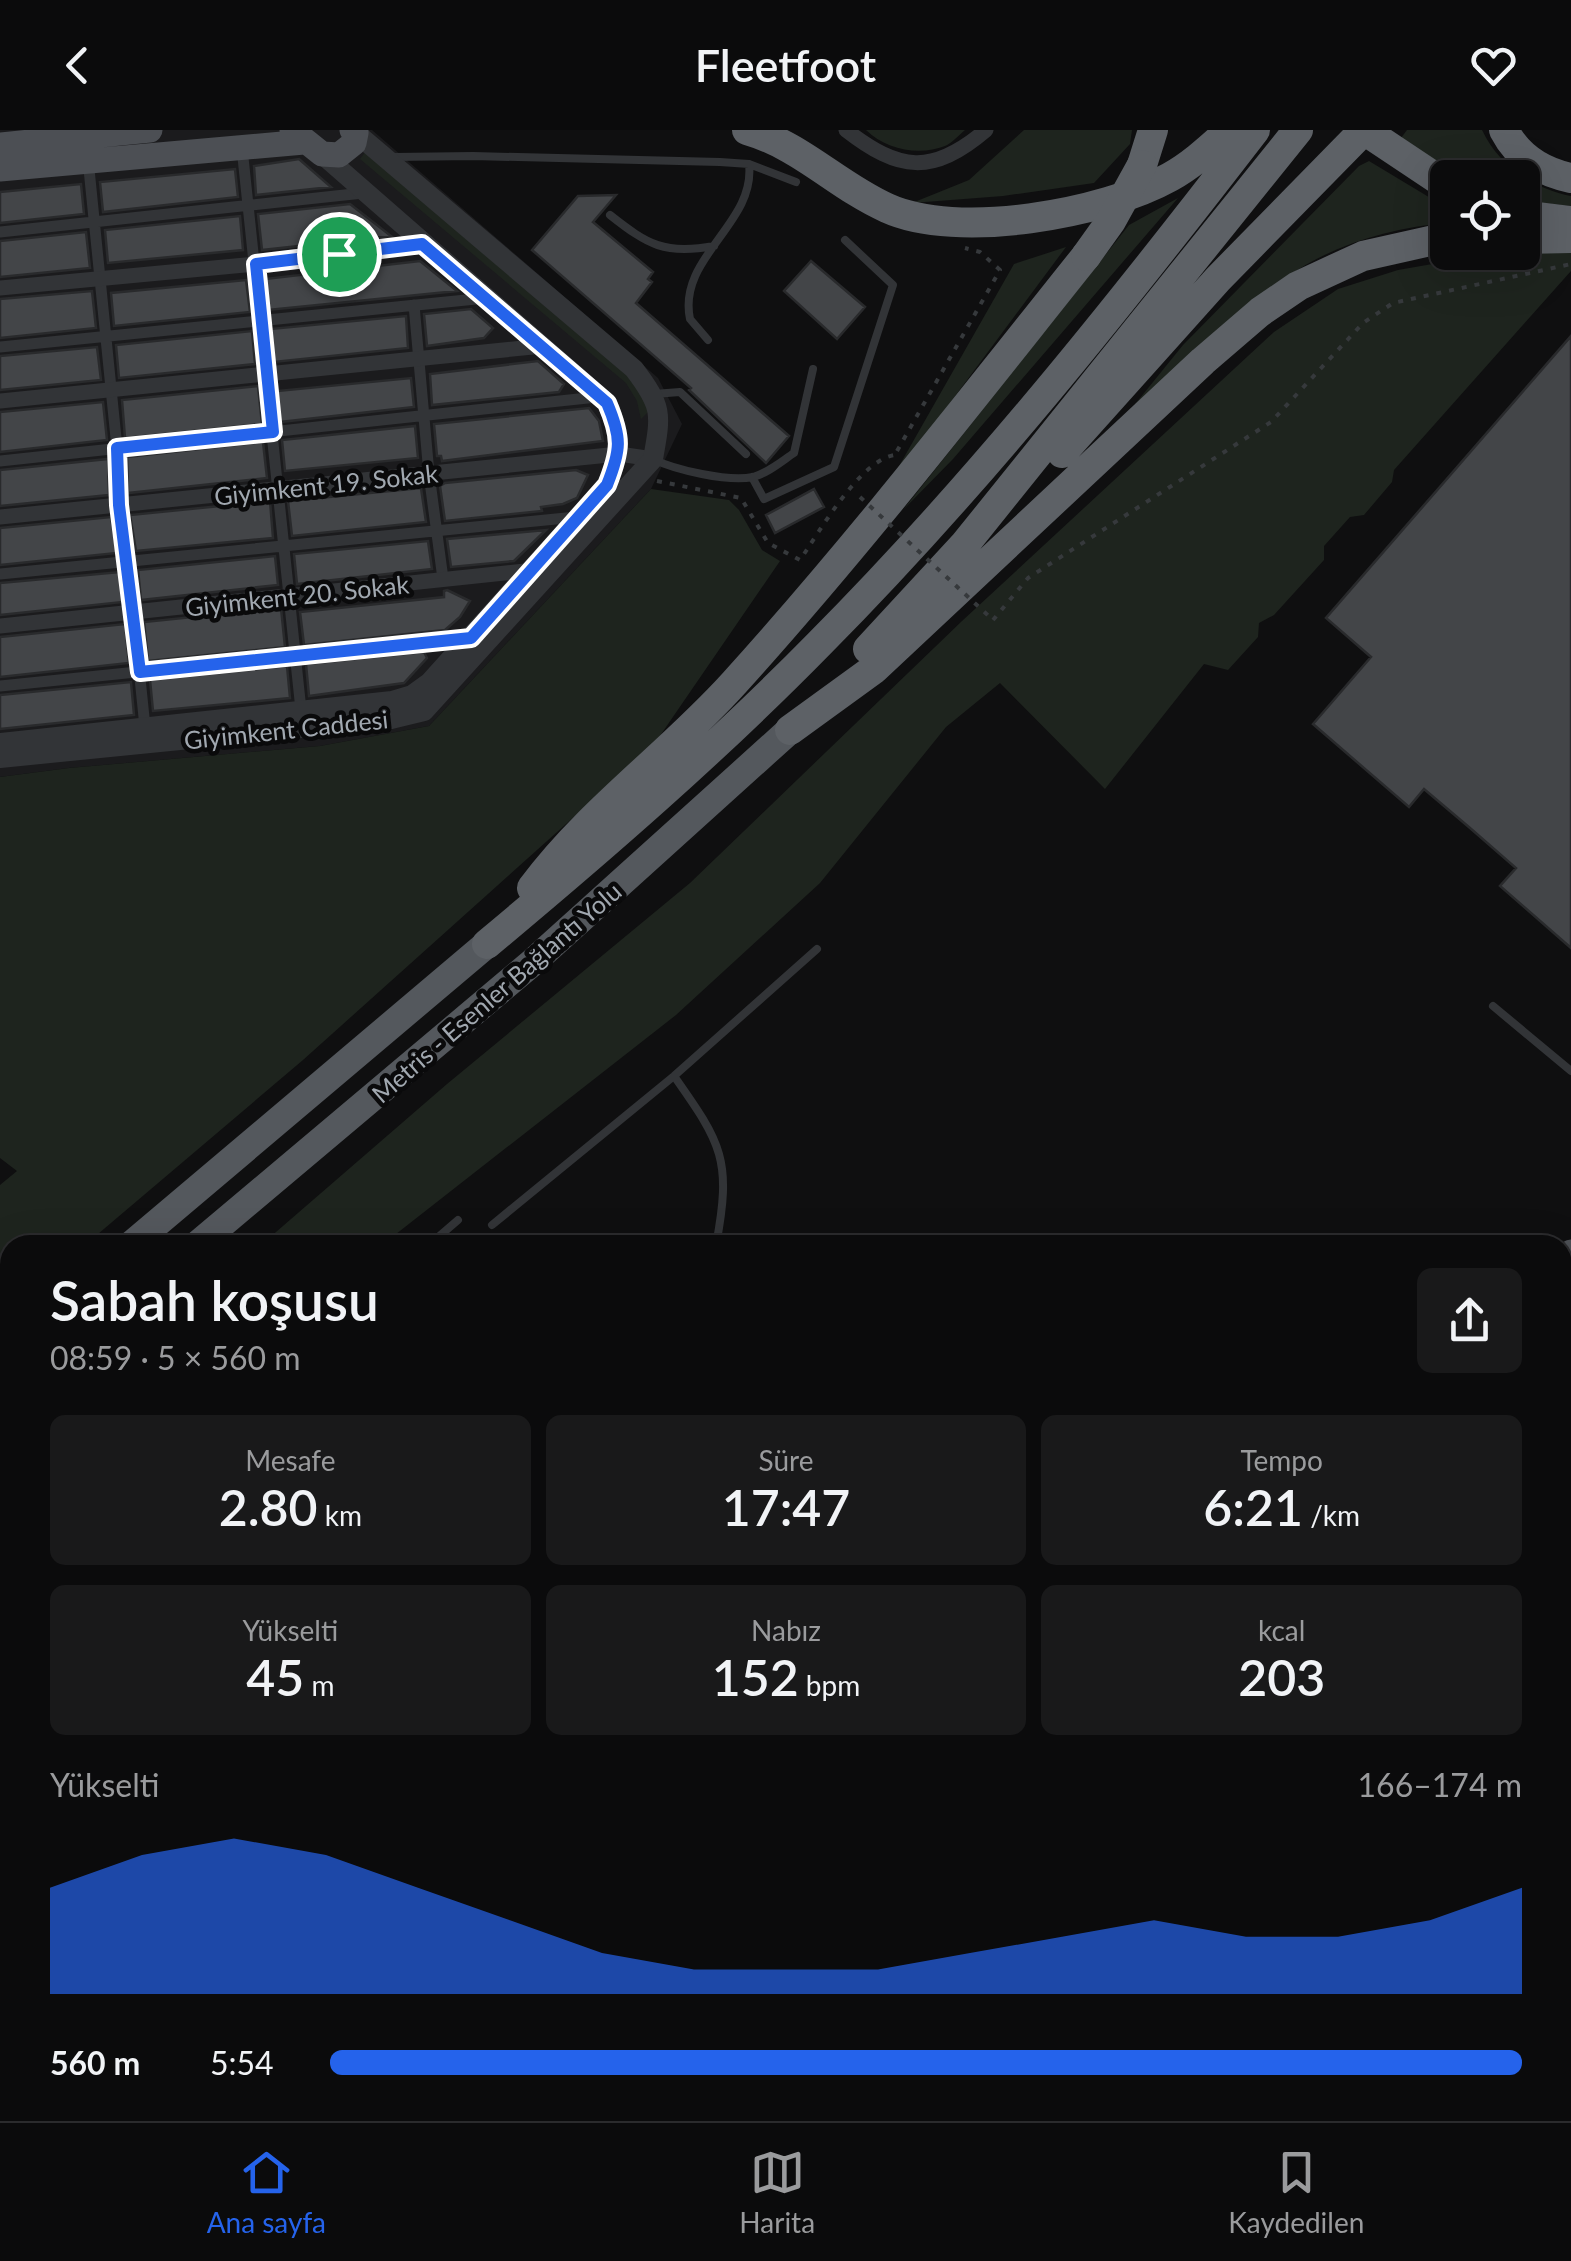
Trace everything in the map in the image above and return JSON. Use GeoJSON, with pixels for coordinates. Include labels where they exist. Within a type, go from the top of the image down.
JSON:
{"type":"FeatureCollection","features":[{"type":"Feature","properties":{"kind":"highway"},"geometry":{"type":"LineString","coordinates":[[747,130],[796,149],[887,209],[915,218],[968,223],[1043,216],[1118,200],[1170,177],[1198,159],[1230,130]]}},
{"type":"Feature","properties":{"kind":"highway"},"geometry":{"type":"LineString","coordinates":[[487,944],[573,840],[692,728],[797,612],[1112,221],[1142,165],[1152,130]]}},
{"type":"Feature","properties":{"kind":"highway"},"geometry":{"type":"LineString","coordinates":[[487,944],[695,765],[822,642],[922,537],[1175,234],[1255,130]]}},
{"type":"Feature","properties":{"kind":"highway"},"geometry":{"type":"LineString","coordinates":[[790,730],[965,544],[1298,130]]}},
{"type":"Feature","properties":{"kind":"highway"},"geometry":{"type":"LineString","coordinates":[[965,544],[1021,495],[1218,279],[1364,130],[1430,175]]}},
{"type":"Feature","properties":{"kind":"highway"},"geometry":{"type":"LineString","coordinates":[[1504,130],[1526,159],[1571,178]]}},
{"type":"Feature","properties":{"kind":"highway"},"geometry":{"type":"LineString","coordinates":[[1540,217],[1571,220]]}},
{"type":"Feature","properties":{"kind":"highway"},"geometry":{"type":"LineString","coordinates":[[1540,239],[1571,238]]}},
{"type":"Feature","properties":{"kind":"highway"},"geometry":{"type":"LineString","coordinates":[[790,730],[874,669],[1260,312],[1298,286],[1336,267],[1405,244],[1430,240]]}},
{"type":"Feature","properties":{"kind":"highway","name":"Metris - Esenler Bağlantı Yolu"},"geometry":{"type":"LineString","coordinates":[[209,1235],[533,962],[790,730]]}},
{"type":"Feature","properties":{"kind":"highway","name":"Metris - Esenler Bağlantı Yolu"},"geometry":{"type":"LineString","coordinates":[[143,1235],[487,944]]}},
{"type":"Feature","properties":{"kind":"main road"},"geometry":{"type":"LineString","coordinates":[[0,145],[150,130]]}},
{"type":"Feature","properties":{"kind":"main road"},"geometry":{"type":"LineString","coordinates":[[0,168],[306,142],[339,155],[354,142],[354,132]]}},
{"type":"Feature","properties":{"kind":"street"},"geometry":{"type":"LineString","coordinates":[[846,130],[877,154],[917,163],[932,162],[955,151],[986,130]]}},
{"type":"Feature","properties":{"kind":"street"},"geometry":{"type":"LineString","coordinates":[[354,132],[634,369],[654,394],[660,421],[653,459]]}},
{"type":"Feature","properties":{"kind":"street"},"geometry":{"type":"LineString","coordinates":[[306,142],[600,396],[618,430],[619,454]]}},
{"type":"Feature","properties":{"kind":"street"},"geometry":{"type":"LineString","coordinates":[[242,148],[301,710]]}},
{"type":"Feature","properties":{"kind":"street"},"geometry":{"type":"LineString","coordinates":[[88,159],[117,448],[119,505],[145,727]]}},
{"type":"Feature","properties":{"kind":"street"},"geometry":{"type":"LineString","coordinates":[[0,232],[364,194]]}},
{"type":"Feature","properties":{"kind":"street"},"geometry":{"type":"LineString","coordinates":[[0,288],[422,244]]}},
{"type":"Feature","properties":{"kind":"street"},"geometry":{"type":"LineString","coordinates":[[0,347],[486,298]]}},
{"type":"Feature","properties":{"kind":"street"},"geometry":{"type":"LineString","coordinates":[[414,305],[443,580]]}},
{"type":"Feature","properties":{"kind":"street"},"geometry":{"type":"LineString","coordinates":[[0,402],[543,346]]}},
{"type":"Feature","properties":{"kind":"street"},"geometry":{"type":"LineString","coordinates":[[0,461],[600,396]]}},
{"type":"Feature","properties":{"kind":"street","name":"Giyimkent Caddesi"},"geometry":{"type":"LineString","coordinates":[[0,743],[412,696],[430,682],[580,517],[607,485],[619,454]]}},
{"type":"Feature","properties":{"kind":"street","name":"Giyimkent 19. Sokak"},"geometry":{"type":"LineString","coordinates":[[0,517],[619,454],[653,459]]}},
{"type":"Feature","properties":{"kind":"street","name":"Giyimkent Caddesi"},"geometry":{"type":"LineString","coordinates":[[0,758],[391,719],[424,711],[653,459]]}},
{"type":"Feature","properties":{"kind":"street"},"geometry":{"type":"LineString","coordinates":[[0,574],[580,517]]}},
{"type":"Feature","properties":{"kind":"street","name":"Giyimkent 20. Sokak"},"geometry":{"type":"LineString","coordinates":[[0,626],[534,570]]}},
{"type":"Feature","properties":{"kind":"street"},"geometry":{"type":"LineString","coordinates":[[0,686],[471,638]]}},
{"type":"Feature","properties":{"kind":"lane"},"geometry":{"type":"LineString","coordinates":[[384,158],[473,156],[750,164],[796,182]]}},
{"type":"Feature","properties":{"kind":"lane"},"geometry":{"type":"LineString","coordinates":[[708,340],[690,320],[688,308],[697,270],[747,198],[750,164]]}},
{"type":"Feature","properties":{"kind":"lane"},"geometry":{"type":"LineString","coordinates":[[610,215],[643,241],[670,248],[714,246]]}},
{"type":"Feature","properties":{"kind":"lane"},"geometry":{"type":"LineString","coordinates":[[752,477],[764,499],[834,467],[893,285],[845,240]]}},
{"type":"Feature","properties":{"kind":"lane"},"geometry":{"type":"LineString","coordinates":[[653,459],[677,471],[752,477],[794,453],[813,369]]}},
{"type":"Feature","properties":{"kind":"lane"},"geometry":{"type":"LineString","coordinates":[[654,394],[680,392],[746,454]]}},
{"type":"Feature","properties":{"kind":"lane"},"geometry":{"type":"LineString","coordinates":[[492,1225],[674,1076],[818,949]]}},
{"type":"Feature","properties":{"kind":"lane"},"geometry":{"type":"LineString","coordinates":[[1493,1006],[1571,1071]]}},
{"type":"Feature","properties":{"kind":"lane"},"geometry":{"type":"LineString","coordinates":[[674,1076],[712,1130],[724,1168],[717,1235]]}},
{"type":"Feature","properties":{"kind":"lane"},"geometry":{"type":"LineString","coordinates":[[440,1235],[458,1220]]}},
{"type":"Feature","properties":{"kind":"path"},"geometry":{"type":"LineString","coordinates":[[860,497],[993,620],[1028,578],[1271,422],[1328,358],[1382,309],[1393,303],[1571,264]]}},
{"type":"Feature","properties":{"kind":"path"},"geometry":{"type":"LineString","coordinates":[[638,477],[742,498],[768,543],[800,560],[850,490],[882,457],[895,455],[1000,270]]}},
{"type":"Feature","properties":{"kind":"shaded area"},"geometry":{"type":"Polygon","coordinates":[[[0,130],[372,130],[658,378],[682,424],[651,489],[429,726],[320,746],[0,777],[0,130]]]}},
{"type":"Feature","properties":{"kind":"shaded area"},"geometry":{"type":"Polygon","coordinates":[[[866,130],[965,130],[945,146],[914,151],[883,142],[866,130]]]}},
{"type":"Feature","properties":{"kind":"shaded area"},"geometry":{"type":"Polygon","coordinates":[[[1024,130],[1132,130],[1130,144],[1094,183],[912,203],[969,180],[1024,130]]]}},
{"type":"Feature","properties":{"kind":"shaded area"},"geometry":{"type":"Polygon","coordinates":[[[1407,130],[1482,130],[1503,160],[1434,160],[1401,138],[1407,130]]]}},
{"type":"Feature","properties":{"kind":"shaded area"},"geometry":{"type":"Polygon","coordinates":[[[366,151],[634,378],[651,409],[641,419],[637,401],[626,383],[360,159],[366,151]]]}},
{"type":"Feature","properties":{"kind":"shaded area"},"geometry":{"type":"Polygon","coordinates":[[[1369,161],[1430,198],[1430,225],[1364,240],[1304,266],[1246,310],[1123,419],[1183,345],[1359,166],[1369,161]]]}},
{"type":"Feature","properties":{"kind":"shaded area"},"geometry":{"type":"Polygon","coordinates":[[[1540,186],[1571,196],[1571,206],[1540,203],[1540,186]]]}},
{"type":"Feature","properties":{"kind":"shaded area"},"geometry":{"type":"Polygon","coordinates":[[[1178,198],[953,459],[903,510],[1129,225],[1178,198]]]}},
{"type":"Feature","properties":{"kind":"shaded area"},"geometry":{"type":"Polygon","coordinates":[[[1066,247],[886,489],[1014,264],[1066,247]]]}},
{"type":"Feature","properties":{"kind":"shaded area"},"geometry":{"type":"Polygon","coordinates":[[[1571,251],[1571,271],[1394,470],[1392,482],[1364,515],[1350,517],[1324,546],[1324,560],[1274,615],[1259,623],[1258,637],[1228,670],[1204,664],[1105,789],[1000,683],[946,727],[820,883],[676,1015],[395,1235],[273,1235],[690,883],[962,621],[1274,332],[1338,289],[1430,264],[1430,270],[1540,270],[1540,253],[1571,251]]]}},
{"type":"Feature","properties":{"kind":"shaded area"},"geometry":{"type":"Polygon","coordinates":[[[651,489],[729,500],[762,550],[780,561],[653,746],[303,1060],[97,1235],[0,1235],[0,1185],[17,1171],[0,1158],[0,777],[320,746],[429,726],[651,489]]]}},
{"type":"Feature","properties":{"kind":"building"},"geometry":{"type":"Polygon","coordinates":[[[299,159],[331,187],[256,195],[254,166],[299,159]]]}},
{"type":"Feature","properties":{"kind":"building"},"geometry":{"type":"Polygon","coordinates":[[[235,169],[238,197],[103,212],[100,182],[235,169]]]}},
{"type":"Feature","properties":{"kind":"building"},"geometry":{"type":"Polygon","coordinates":[[[81,184],[84,214],[0,223],[0,192],[81,184]]]}},
{"type":"Feature","properties":{"kind":"building"},"geometry":{"type":"Polygon","coordinates":[[[616,195],[593,222],[653,272],[648,279],[652,282],[636,303],[789,436],[766,463],[691,388],[532,250],[578,196],[616,195]]]}},
{"type":"Feature","properties":{"kind":"building"},"geometry":{"type":"Polygon","coordinates":[[[350,204],[391,236],[262,250],[258,214],[350,204]]]}},
{"type":"Feature","properties":{"kind":"building"},"geometry":{"type":"Polygon","coordinates":[[[240,216],[243,250],[108,263],[105,230],[240,216]]]}},
{"type":"Feature","properties":{"kind":"building"},"geometry":{"type":"Polygon","coordinates":[[[86,232],[90,268],[0,277],[0,241],[86,232]]]}},
{"type":"Feature","properties":{"kind":"building"},"geometry":{"type":"Polygon","coordinates":[[[420,261],[457,291],[268,310],[265,279],[420,261]]]}},
{"type":"Feature","properties":{"kind":"building"},"geometry":{"type":"Polygon","coordinates":[[[811,261],[865,307],[837,339],[784,291],[811,261]]]}},
{"type":"Feature","properties":{"kind":"building"},"geometry":{"type":"Polygon","coordinates":[[[246,280],[250,312],[114,326],[111,293],[246,280]]]}},
{"type":"Feature","properties":{"kind":"building"},"geometry":{"type":"Polygon","coordinates":[[[92,291],[96,328],[0,338],[0,299],[92,291]]]}},
{"type":"Feature","properties":{"kind":"building"},"geometry":{"type":"Polygon","coordinates":[[[471,309],[493,328],[484,338],[427,346],[424,314],[471,309]]]}},
{"type":"Feature","properties":{"kind":"building"},"geometry":{"type":"Polygon","coordinates":[[[406,316],[408,348],[274,362],[270,329],[406,316]]]}},
{"type":"Feature","properties":{"kind":"building"},"geometry":{"type":"Polygon","coordinates":[[[252,331],[255,364],[119,378],[116,345],[252,331]]]}},
{"type":"Feature","properties":{"kind":"building"},"geometry":{"type":"Polygon","coordinates":[[[1571,336],[1571,948],[1500,886],[1516,868],[1470,828],[1424,789],[1409,807],[1313,724],[1371,657],[1326,618],[1571,336]]]}},
{"type":"Feature","properties":{"kind":"building"},"geometry":{"type":"Polygon","coordinates":[[[97,347],[101,380],[0,390],[0,356],[97,347]]]}},
{"type":"Feature","properties":{"kind":"building"},"geometry":{"type":"Polygon","coordinates":[[[538,361],[564,384],[559,392],[432,405],[430,374],[538,361]]]}},
{"type":"Feature","properties":{"kind":"building"},"geometry":{"type":"Polygon","coordinates":[[[411,378],[414,407],[280,422],[277,391],[411,378]]]}},
{"type":"Feature","properties":{"kind":"building"},"geometry":{"type":"Polygon","coordinates":[[[258,386],[262,424],[125,438],[122,400],[258,386]]]}},
{"type":"Feature","properties":{"kind":"building"},"geometry":{"type":"Polygon","coordinates":[[[103,402],[107,440],[0,452],[0,412],[103,402]]]}},
{"type":"Feature","properties":{"kind":"building"},"geometry":{"type":"Polygon","coordinates":[[[589,408],[599,421],[603,441],[442,461],[437,456],[434,424],[589,408]]]}},
{"type":"Feature","properties":{"kind":"building"},"geometry":{"type":"Polygon","coordinates":[[[415,426],[418,458],[285,471],[282,440],[415,426]]]}},
{"type":"Feature","properties":{"kind":"building"},"geometry":{"type":"Polygon","coordinates":[[[263,442],[267,478],[128,493],[127,457],[263,442]]]}},
{"type":"Feature","properties":{"kind":"building"},"geometry":{"type":"Polygon","coordinates":[[[108,459],[109,495],[0,506],[0,470],[108,459]]]}},
{"type":"Feature","properties":{"kind":"building"},"geometry":{"type":"Polygon","coordinates":[[[576,470],[588,475],[577,498],[563,504],[541,507],[542,511],[445,521],[440,486],[445,483],[576,470]]]}},
{"type":"Feature","properties":{"kind":"building"},"geometry":{"type":"Polygon","coordinates":[[[421,488],[426,522],[292,536],[288,501],[421,488]]]}},
{"type":"Feature","properties":{"kind":"building"},"geometry":{"type":"Polygon","coordinates":[[[814,489],[824,507],[775,533],[766,515],[814,489]]]}},
{"type":"Feature","properties":{"kind":"building"},"geometry":{"type":"Polygon","coordinates":[[[270,501],[273,538],[136,551],[130,515],[270,501]]]}},
{"type":"Feature","properties":{"kind":"building"},"geometry":{"type":"Polygon","coordinates":[[[111,517],[117,553],[0,565],[0,528],[111,517]]]}},
{"type":"Feature","properties":{"kind":"building"},"geometry":{"type":"Polygon","coordinates":[[[546,530],[514,561],[451,567],[447,539],[546,530]]]}},
{"type":"Feature","properties":{"kind":"building"},"geometry":{"type":"Polygon","coordinates":[[[428,541],[432,569],[297,584],[294,554],[428,541]]]}},
{"type":"Feature","properties":{"kind":"building"},"geometry":{"type":"Polygon","coordinates":[[[275,556],[278,585],[141,600],[138,570],[275,556]]]}},
{"type":"Feature","properties":{"kind":"building"},"geometry":{"type":"Polygon","coordinates":[[[120,572],[123,602],[0,615],[0,583],[120,572]]]}},
{"type":"Feature","properties":{"kind":"building"},"geometry":{"type":"Polygon","coordinates":[[[447,590],[470,601],[445,630],[304,645],[300,612],[444,597],[447,590]]]}},
{"type":"Feature","properties":{"kind":"building"},"geometry":{"type":"Polygon","coordinates":[[[281,608],[285,647],[148,661],[144,622],[281,608]]]}},
{"type":"Feature","properties":{"kind":"building"},"geometry":{"type":"Polygon","coordinates":[[[125,624],[129,663],[0,677],[0,637],[125,624]]]}},
{"type":"Feature","properties":{"kind":"building"},"geometry":{"type":"Polygon","coordinates":[[[424,652],[427,658],[404,683],[309,696],[306,664],[424,652]]]}},
{"type":"Feature","properties":{"kind":"building"},"geometry":{"type":"Polygon","coordinates":[[[287,666],[290,698],[153,711],[150,680],[287,666]]]}},
{"type":"Feature","properties":{"kind":"building"},"geometry":{"type":"Polygon","coordinates":[[[131,682],[134,715],[0,729],[0,695],[131,682]]]}},
{"type":"Feature","properties":{"kind":"route"},"geometry":{"type":"LineString","coordinates":[[422,244],[543,346],[607,403],[618,430],[619,454],[607,485],[471,638],[140,672],[119,505],[117,448],[273,432],[256,264],[339,254],[422,244]]}}]}
